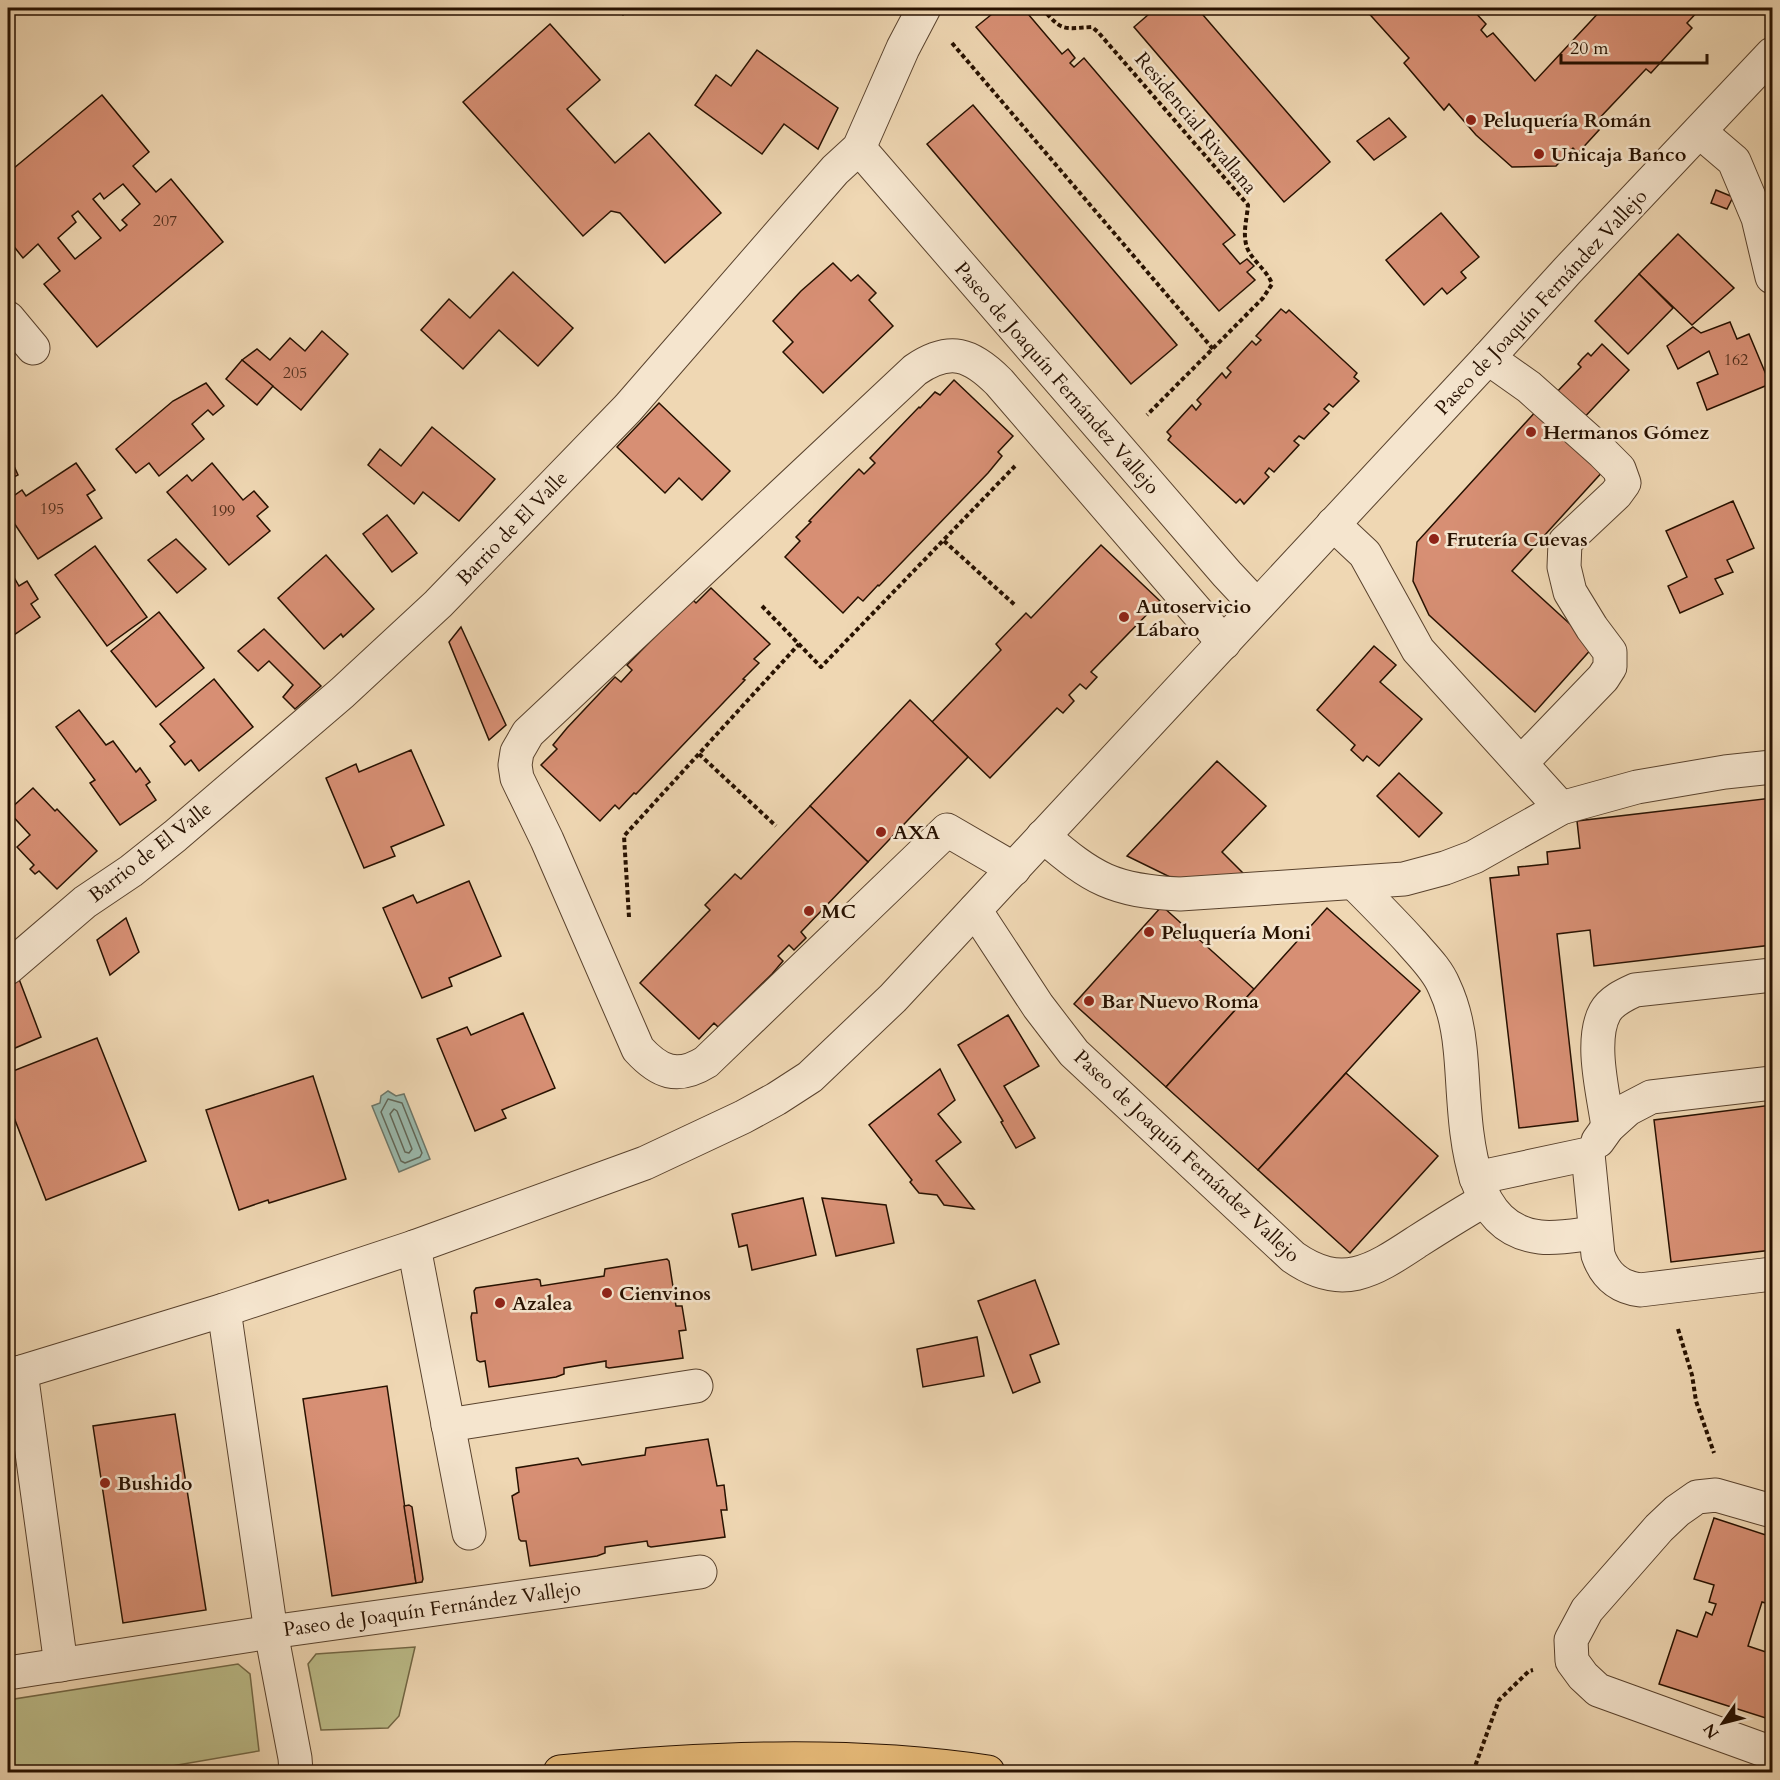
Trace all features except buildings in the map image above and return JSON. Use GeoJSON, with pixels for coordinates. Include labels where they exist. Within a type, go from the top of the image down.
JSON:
{"type":"FeatureCollection","features":[{"type":"Feature","properties":{"kind":"main road"},"geometry":{"type":"LineString","coordinates":[[560,1773],[663,1763],[802,1759],[881,1761],[988,1773]]}},
{"type":"Feature","properties":{"kind":"street","name":"Barrio de El Valle"},"geometry":{"type":"LineString","coordinates":[[8,968],[85,902],[131,871],[175,836],[342,693],[438,604],[628,408],[835,170],[859,148],[903,48],[924,8]]}},
{"type":"Feature","properties":{"kind":"street","name":"Paseo de Joaquín Fernández Vallejo"},"geometry":{"type":"LineString","coordinates":[[61,1665],[14,1374],[224,1310],[414,1247],[645,1163],[776,1099],[810,1077],[846,1045],[1014,869],[1567,271],[1773,54]]}},
{"type":"Feature","properties":{"kind":"street"},"geometry":{"type":"LineString","coordinates":[[1700,132],[1734,161],[1758,219],[1773,277]]}},
{"type":"Feature","properties":{"kind":"street","name":"Paseo de Joaquín Fernández Vallejo"},"geometry":{"type":"LineString","coordinates":[[859,148],[1257,606]]}},
{"type":"Feature","properties":{"kind":"street"},"geometry":{"type":"LineString","coordinates":[[8,318],[33,348]]}},
{"type":"Feature","properties":{"kind":"street"},"geometry":{"type":"LineString","coordinates":[[1014,869],[947,830],[706,1062],[685,1071],[672,1072],[657,1066],[638,1049],[520,783],[515,765],[517,752],[528,733],[915,370],[923,364],[944,356],[963,356],[976,361],[999,382],[1224,643]]}},
{"type":"Feature","properties":{"kind":"street"},"geometry":{"type":"LineString","coordinates":[[1488,358],[1529,387],[1603,453],[1619,469],[1624,483],[1616,494],[1565,542],[1564,567],[1570,592],[1610,652],[1610,667],[1603,678],[1521,763]]}},
{"type":"Feature","properties":{"kind":"street"},"geometry":{"type":"LineString","coordinates":[[1333,524],[1365,554],[1418,650],[1561,808]]}},
{"type":"Feature","properties":{"kind":"street"},"geometry":{"type":"LineString","coordinates":[[1043,836],[1076,865],[1095,876],[1120,887],[1150,893],[1180,894],[1404,879],[1474,857],[1561,808],[1637,787],[1725,772],[1773,767]]}},
{"type":"Feature","properties":{"kind":"street"},"geometry":{"type":"LineString","coordinates":[[1354,883],[1430,964],[1443,984],[1452,1005],[1460,1046],[1469,1148],[1481,1189],[1496,1216],[1512,1228],[1540,1237],[1595,1233]]}},
{"type":"Feature","properties":{"kind":"street","name":"Paseo de Joaquín Fernández Vallejo"},"geometry":{"type":"LineString","coordinates":[[975,910],[1038,1006],[1074,1053],[1293,1257],[1307,1267],[1345,1275],[1363,1273],[1379,1267],[1459,1215],[1481,1189],[1588,1154]]}},
{"type":"Feature","properties":{"kind":"street"},"geometry":{"type":"LineString","coordinates":[[1608,1127],[1598,1041],[1602,1019],[1615,1000],[1635,990],[1773,975]]}},
{"type":"Feature","properties":{"kind":"street"},"geometry":{"type":"LineString","coordinates":[[1773,1083],[1652,1097],[1628,1109],[1608,1127],[1588,1154],[1598,1255],[1602,1267],[1611,1278],[1630,1289],[1657,1288],[1773,1274]]}},
{"type":"Feature","properties":{"kind":"street"},"geometry":{"type":"LineString","coordinates":[[414,1247],[469,1533]]}},
{"type":"Feature","properties":{"kind":"street","name":"Paseo de Joaquín Fernández Vallejo"},"geometry":{"type":"LineString","coordinates":[[224,1310],[272,1632],[700,1572]]}},
{"type":"Feature","properties":{"kind":"street"},"geometry":{"type":"LineString","coordinates":[[448,1425],[696,1386]]}},
{"type":"Feature","properties":{"kind":"street"},"geometry":{"type":"LineString","coordinates":[[1773,1511],[1716,1495],[1697,1497],[1677,1510],[1659,1528],[1587,1610],[1571,1640],[1572,1661],[1583,1676],[1598,1690],[1773,1753]]}},
{"type":"Feature","properties":{"kind":"street"},"geometry":{"type":"LineString","coordinates":[[8,1673],[272,1632],[296,1773]]}},
{"type":"Feature","properties":{"kind":"path"},"geometry":{"type":"LineString","coordinates":[[924,8],[1212,349]]}},
{"type":"Feature","properties":{"kind":"path","name":"Residencial Rivallana"},"geometry":{"type":"LineString","coordinates":[[1042,8],[1054,23],[1062,28],[1092,27],[1098,32],[1248,205],[1246,247],[1270,276],[1272,284],[1263,298],[1116,446]]}},
{"type":"Feature","properties":{"kind":"path"},"geometry":{"type":"LineString","coordinates":[[762,606],[821,666],[1022,459]]}},
{"type":"Feature","properties":{"kind":"path"},"geometry":{"type":"LineString","coordinates":[[944,541],[1016,606]]}},
{"type":"Feature","properties":{"kind":"path"},"geometry":{"type":"LineString","coordinates":[[629,919],[624,836],[799,644]]}},
{"type":"Feature","properties":{"kind":"path"},"geometry":{"type":"LineString","coordinates":[[699,754],[776,826]]}},
{"type":"Feature","properties":{"kind":"path"},"geometry":{"type":"LineString","coordinates":[[1657,1288],[1677,1325],[1686,1350],[1696,1401],[1714,1450],[1714,1467],[1697,1497]]}},
{"type":"Feature","properties":{"kind":"path"},"geometry":{"type":"LineString","coordinates":[[1473,1773],[1500,1700]]}},
{"type":"Feature","properties":{"kind":"green space"},"geometry":{"type":"Polygon","coordinates":[[[415,1647],[399,1716],[388,1728],[321,1730],[308,1664],[316,1654],[415,1647]]]}},
{"type":"Feature","properties":{"kind":"green space"},"geometry":{"type":"Polygon","coordinates":[[[238,1664],[250,1674],[259,1751],[137,1772],[8,1772],[8,1700],[238,1664]]]}},
{"type":"Feature","properties":{"kind":"water"},"geometry":{"type":"Polygon","coordinates":[[[388,1091],[396,1096],[404,1094],[430,1159],[399,1172],[372,1106],[380,1103],[381,1096],[388,1091]]]}},
{"type":"Feature","properties":{"kind":"place","name":"Peluquería Román"},"geometry":{"type":"Point","coordinates":[1471,120]}},
{"type":"Feature","properties":{"kind":"place","name":"Unicaja Banco"},"geometry":{"type":"Point","coordinates":[1539,154]}},
{"type":"Feature","properties":{"kind":"place","name":"Hermanos Gómez"},"geometry":{"type":"Point","coordinates":[1531,432]}},
{"type":"Feature","properties":{"kind":"place","name":"Frutería Cuevas"},"geometry":{"type":"Point","coordinates":[1434,539]}},
{"type":"Feature","properties":{"kind":"place","name":"Autoservicio Lábaro"},"geometry":{"type":"Point","coordinates":[1124,617]}},
{"type":"Feature","properties":{"kind":"place","name":"AXA"},"geometry":{"type":"Point","coordinates":[881,832]}},
{"type":"Feature","properties":{"kind":"place","name":"MC"},"geometry":{"type":"Point","coordinates":[809,911]}},
{"type":"Feature","properties":{"kind":"place","name":"Peluquería Moni"},"geometry":{"type":"Point","coordinates":[1149,932]}},
{"type":"Feature","properties":{"kind":"place","name":"Bar Nuevo Roma"},"geometry":{"type":"Point","coordinates":[1089,1001]}},
{"type":"Feature","properties":{"kind":"place","name":"Cienvinos"},"geometry":{"type":"Point","coordinates":[607,1293]}},
{"type":"Feature","properties":{"kind":"place","name":"Azalea"},"geometry":{"type":"Point","coordinates":[500,1303]}},
{"type":"Feature","properties":{"kind":"place","name":"Bushido"},"geometry":{"type":"Point","coordinates":[105,1483]}}]}
